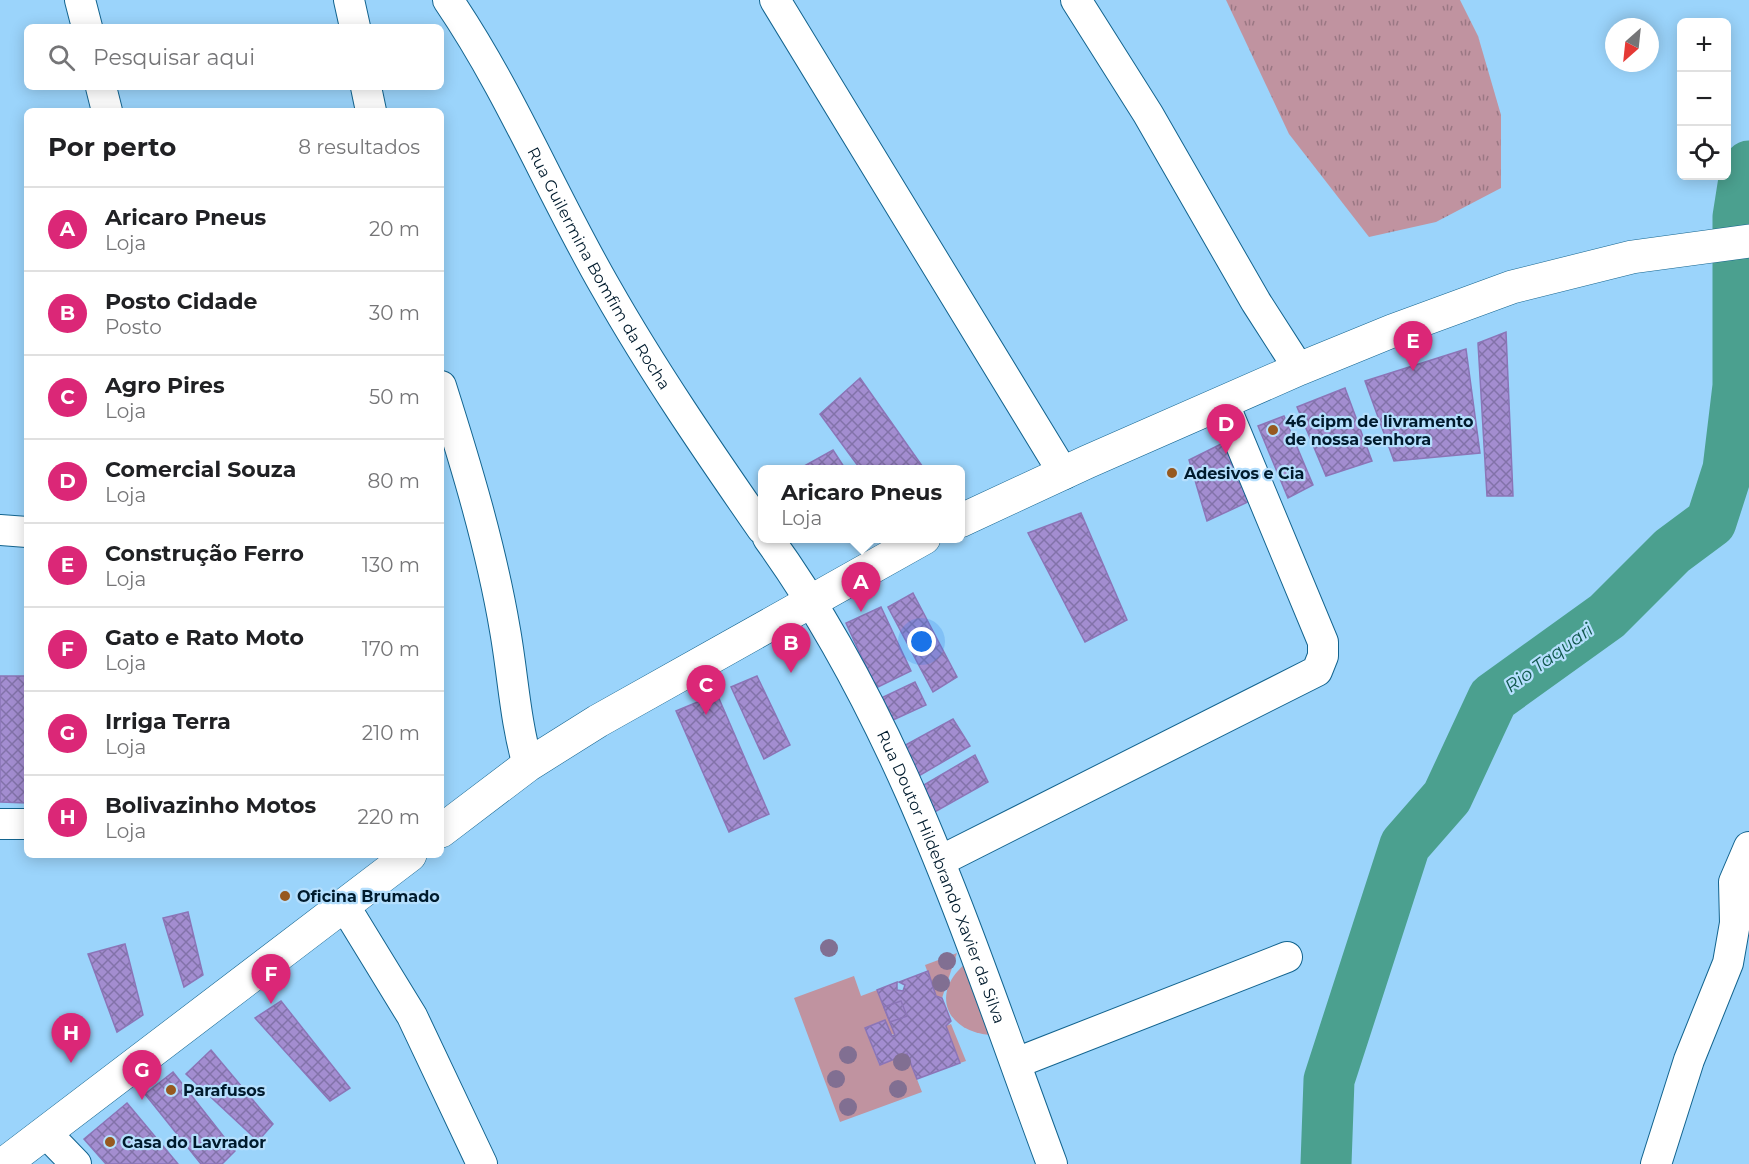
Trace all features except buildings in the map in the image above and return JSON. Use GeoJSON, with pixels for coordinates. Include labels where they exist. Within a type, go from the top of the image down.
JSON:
{"type":"FeatureCollection","features":[{"type":"Feature","properties":{"kind":"main road"},"geometry":{"type":"LineString","coordinates":[[965,519],[1299,369],[1392,331],[1512,287],[1622,259],[1749,241]]}},
{"type":"Feature","properties":{"kind":"main road"},"geometry":{"type":"LineString","coordinates":[[444,829],[528,765],[598,722],[673,682],[812,600],[915,543]]}},
{"type":"Feature","properties":{"kind":"main road"},"geometry":{"type":"LineString","coordinates":[[4,1164],[278,953],[406,858]]}},
{"type":"Feature","properties":{"kind":"street"},"geometry":{"type":"LineString","coordinates":[[80,0],[86,24]]}},
{"type":"Feature","properties":{"kind":"street"},"geometry":{"type":"LineString","coordinates":[[349,0],[354,24]]}},
{"type":"Feature","properties":{"kind":"street","name":"Rua Guilermina Bomfim da Rocha"},"geometry":{"type":"LineString","coordinates":[[448,0],[472,36],[514,111],[605,288],[692,425],[758,523]]}},
{"type":"Feature","properties":{"kind":"street"},"geometry":{"type":"LineString","coordinates":[[775,0],[1064,474]]}},
{"type":"Feature","properties":{"kind":"street"},"geometry":{"type":"LineString","coordinates":[[1076,0],[1148,114],[1256,302],[1299,369]]}},
{"type":"Feature","properties":{"kind":"street"},"geometry":{"type":"LineString","coordinates":[[102,90],[106,108]]}},
{"type":"Feature","properties":{"kind":"street"},"geometry":{"type":"LineString","coordinates":[[367,90],[370,108]]}},
{"type":"Feature","properties":{"kind":"street"},"geometry":{"type":"LineString","coordinates":[[444,395],[467,466],[505,628],[517,722],[528,765]]}},
{"type":"Feature","properties":{"kind":"street"},"geometry":{"type":"LineString","coordinates":[[940,861],[1317,671],[1323,656],[1323,642],[1224,404]]}},
{"type":"Feature","properties":{"kind":"street"},"geometry":{"type":"LineString","coordinates":[[0,530],[24,532]]}},
{"type":"Feature","properties":{"kind":"street"},"geometry":{"type":"LineString","coordinates":[[772,543],[812,600]]}},
{"type":"Feature","properties":{"kind":"street","name":"Rua Doutor Hildebrando Xavier da Silva"},"geometry":{"type":"LineString","coordinates":[[812,600],[907,782],[940,861],[1052,1164]]}},
{"type":"Feature","properties":{"kind":"street"},"geometry":{"type":"LineString","coordinates":[[0,824],[24,824]]}},
{"type":"Feature","properties":{"kind":"street"},"geometry":{"type":"LineString","coordinates":[[1656,1164],[1689,1060],[1728,963],[1735,923],[1734,882],[1749,847]]}},
{"type":"Feature","properties":{"kind":"street"},"geometry":{"type":"LineString","coordinates":[[344,905],[412,1016],[482,1164]]}},
{"type":"Feature","properties":{"kind":"street"},"geometry":{"type":"LineString","coordinates":[[1016,1063],[1287,957]]}},
{"type":"Feature","properties":{"kind":"street"},"geometry":{"type":"LineString","coordinates":[[46,1133],[76,1164]]}},
{"type":"Feature","properties":{"kind":"green space"},"geometry":{"type":"Polygon","coordinates":[[[1226,0],[1460,0],[1478,36],[1501,115],[1501,188],[1436,222],[1369,237],[1289,134],[1226,0]]]}},
{"type":"Feature","properties":{"kind":"green space"},"geometry":{"type":"Polygon","coordinates":[[[957,953],[942,998],[936,996],[925,965],[957,953]]]}},
{"type":"Feature","properties":{"kind":"green space"},"geometry":{"type":"Polygon","coordinates":[[[976,956],[1006,1035],[985,1034],[968,1029],[956,1021],[948,1010],[946,997],[950,983],[960,969],[976,956]]]}},
{"type":"Feature","properties":{"kind":"green space"},"geometry":{"type":"Polygon","coordinates":[[[854,976],[861,996],[877,990],[895,1035],[865,1028],[879,1064],[907,1054],[922,1092],[840,1122],[794,998],[854,976]]]}},
{"type":"Feature","properties":{"kind":"green space"},"geometry":{"type":"Polygon","coordinates":[[[951,1024],[966,1061],[960,1063],[946,1026],[951,1024]]]}},
{"type":"Feature","properties":{"kind":"waterway","name":"Rio Taquari"},"geometry":{"type":"LineString","coordinates":[[1326,1164],[1329,1080],[1405,845],[1447,797],[1493,698],[1607,616],[1672,551],[1711,522],[1728,469],[1738,386],[1738,217],[1744,179],[1749,166]]}},
{"type":"Feature","properties":{"kind":"place","name":"Construção Ferro"},"geometry":{"type":"Point","coordinates":[1413,371]}},
{"type":"Feature","properties":{"kind":"place","name":"46 cipm de livramento de nossa senhora"},"geometry":{"type":"Point","coordinates":[1273,430]}},
{"type":"Feature","properties":{"kind":"place","name":"Comercial Souza"},"geometry":{"type":"Point","coordinates":[1226,454]}},
{"type":"Feature","properties":{"kind":"place","name":"Adesivos e Cia"},"geometry":{"type":"Point","coordinates":[1172,473]}},
{"type":"Feature","properties":{"kind":"place","name":"Aricaro Pneus"},"geometry":{"type":"Point","coordinates":[861,612]}},
{"type":"Feature","properties":{"kind":"place","name":"Posto Cidade"},"geometry":{"type":"Point","coordinates":[791,673]}},
{"type":"Feature","properties":{"kind":"place","name":"Agro Pires"},"geometry":{"type":"Point","coordinates":[706,715]}},
{"type":"Feature","properties":{"kind":"place","name":"Oficina Brumado"},"geometry":{"type":"Point","coordinates":[285,896]}},
{"type":"Feature","properties":{"kind":"place","name":"Gato e Rato Moto"},"geometry":{"type":"Point","coordinates":[271,1004]}},
{"type":"Feature","properties":{"kind":"place","name":"Bolivazinho Motos"},"geometry":{"type":"Point","coordinates":[71,1063]}},
{"type":"Feature","properties":{"kind":"place","name":"Parafusos"},"geometry":{"type":"Point","coordinates":[171,1090]}},
{"type":"Feature","properties":{"kind":"place","name":"Irriga Terra"},"geometry":{"type":"Point","coordinates":[142,1100]}},
{"type":"Feature","properties":{"kind":"place","name":"Casa do Lavrador"},"geometry":{"type":"Point","coordinates":[110,1142]}}]}
